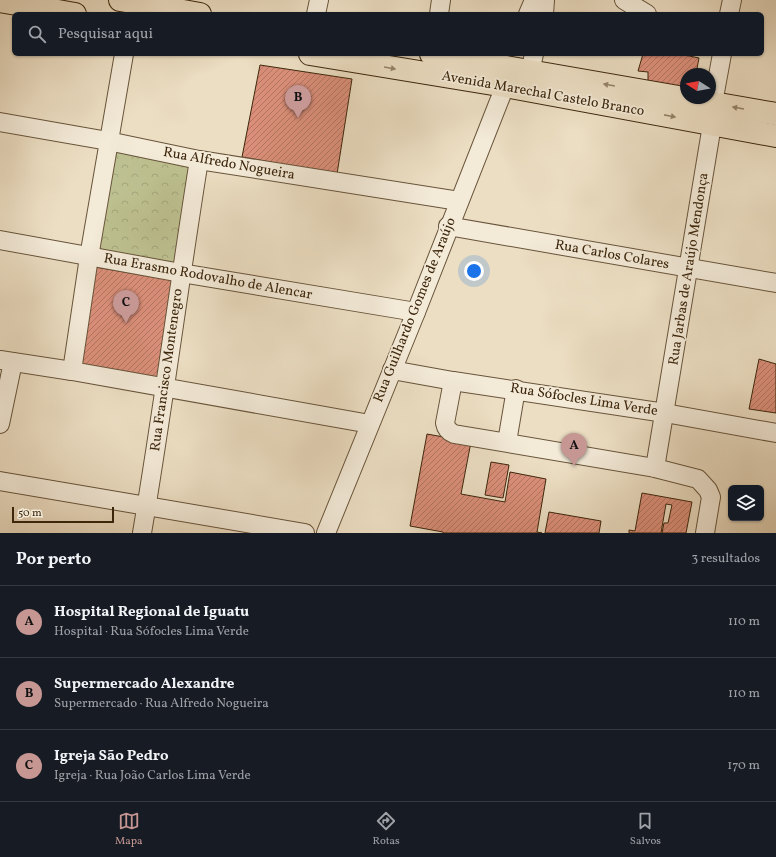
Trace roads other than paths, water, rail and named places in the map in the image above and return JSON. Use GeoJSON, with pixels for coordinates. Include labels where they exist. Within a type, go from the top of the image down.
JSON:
{"type":"FeatureCollection","features":[{"type":"Feature","properties":{"kind":"main road"},"geometry":{"type":"LineString","coordinates":[[120,0],[196,9]]}},
{"type":"Feature","properties":{"kind":"main road"},"geometry":{"type":"LineString","coordinates":[[0,1],[63,12]]}},
{"type":"Feature","properties":{"kind":"main road","name":"Avenida Marechal Castelo Branco"},"geometry":{"type":"LineString","coordinates":[[342,56],[519,67],[649,102]]}},
{"type":"Feature","properties":{"kind":"main road","name":"Avenida Marechal Castelo Branco"},"geometry":{"type":"LineString","coordinates":[[445,56],[519,67],[649,102],[713,114],[776,136]]}},
{"type":"Feature","properties":{"kind":"main road","name":"Avenida Marechal Castelo Branco"},"geometry":{"type":"LineString","coordinates":[[713,114],[776,114]]}},
{"type":"Feature","properties":{"kind":"street"},"geometry":{"type":"LineString","coordinates":[[316,12],[319,0]]}},
{"type":"Feature","properties":{"kind":"street"},"geometry":{"type":"LineString","coordinates":[[439,12],[441,0]]}},
{"type":"Feature","properties":{"kind":"street"},"geometry":{"type":"LineString","coordinates":[[529,12],[534,0]]}},
{"type":"Feature","properties":{"kind":"street"},"geometry":{"type":"LineString","coordinates":[[544,12],[545,0]]}},
{"type":"Feature","properties":{"kind":"street"},"geometry":{"type":"LineString","coordinates":[[729,12],[732,0]]}},
{"type":"Feature","properties":{"kind":"street"},"geometry":{"type":"LineString","coordinates":[[629,1],[644,12]]}},
{"type":"Feature","properties":{"kind":"street"},"geometry":{"type":"LineString","coordinates":[[72,371],[108,141],[124,56]]}},
{"type":"Feature","properties":{"kind":"street","name":"Rua Jarbas de Araújo Mendonça"},"geometry":{"type":"LineString","coordinates":[[655,468],[689,268],[713,114],[717,56]]}},
{"type":"Feature","properties":{"kind":"street","name":"Rua Guilhardo Gomes de Araújo"},"geometry":{"type":"LineString","coordinates":[[326,533],[416,312],[448,226],[519,67]]}},
{"type":"Feature","properties":{"kind":"street","name":"Rua Alfredo Nogueira"},"geometry":{"type":"LineString","coordinates":[[0,122],[108,141],[199,160],[459,201]]}},
{"type":"Feature","properties":{"kind":"street","name":"Rua Francisco Montenegro"},"geometry":{"type":"LineString","coordinates":[[142,533],[199,160]]}},
{"type":"Feature","properties":{"kind":"street","name":"Rua Carlos Colares"},"geometry":{"type":"LineString","coordinates":[[448,226],[776,283]]}},
{"type":"Feature","properties":{"kind":"street","name":"Rua Erasmo Rodovalho de Alencar"},"geometry":{"type":"LineString","coordinates":[[0,240],[181,273],[416,312]]}},
{"type":"Feature","properties":{"kind":"street"},"geometry":{"type":"LineString","coordinates":[[0,424],[7,361],[72,371],[370,424]]}},
{"type":"Feature","properties":{"kind":"street","name":"Rua Sófocles Lima Verde"},"geometry":{"type":"LineString","coordinates":[[392,370],[453,381],[516,389],[665,413],[776,433]]}},
{"type":"Feature","properties":{"kind":"street"},"geometry":{"type":"LineString","coordinates":[[453,381],[445,424],[449,432],[655,468],[698,479],[708,490],[711,497],[705,533]]}},
{"type":"Feature","properties":{"kind":"street"},"geometry":{"type":"LineString","coordinates":[[507,442],[516,389]]}},
{"type":"Feature","properties":{"kind":"street"},"geometry":{"type":"LineString","coordinates":[[0,482],[305,533]]}},
{"type":"Feature","properties":{"kind":"place","name":"Supermercado Alexandre"},"geometry":{"type":"Point","coordinates":[298,118]}},
{"type":"Feature","properties":{"kind":"place","name":"Igreja São Pedro"},"geometry":{"type":"Point","coordinates":[126,323]}},
{"type":"Feature","properties":{"kind":"place","name":"Hospital Regional de Iguatu"},"geometry":{"type":"Point","coordinates":[574,466]}}]}
